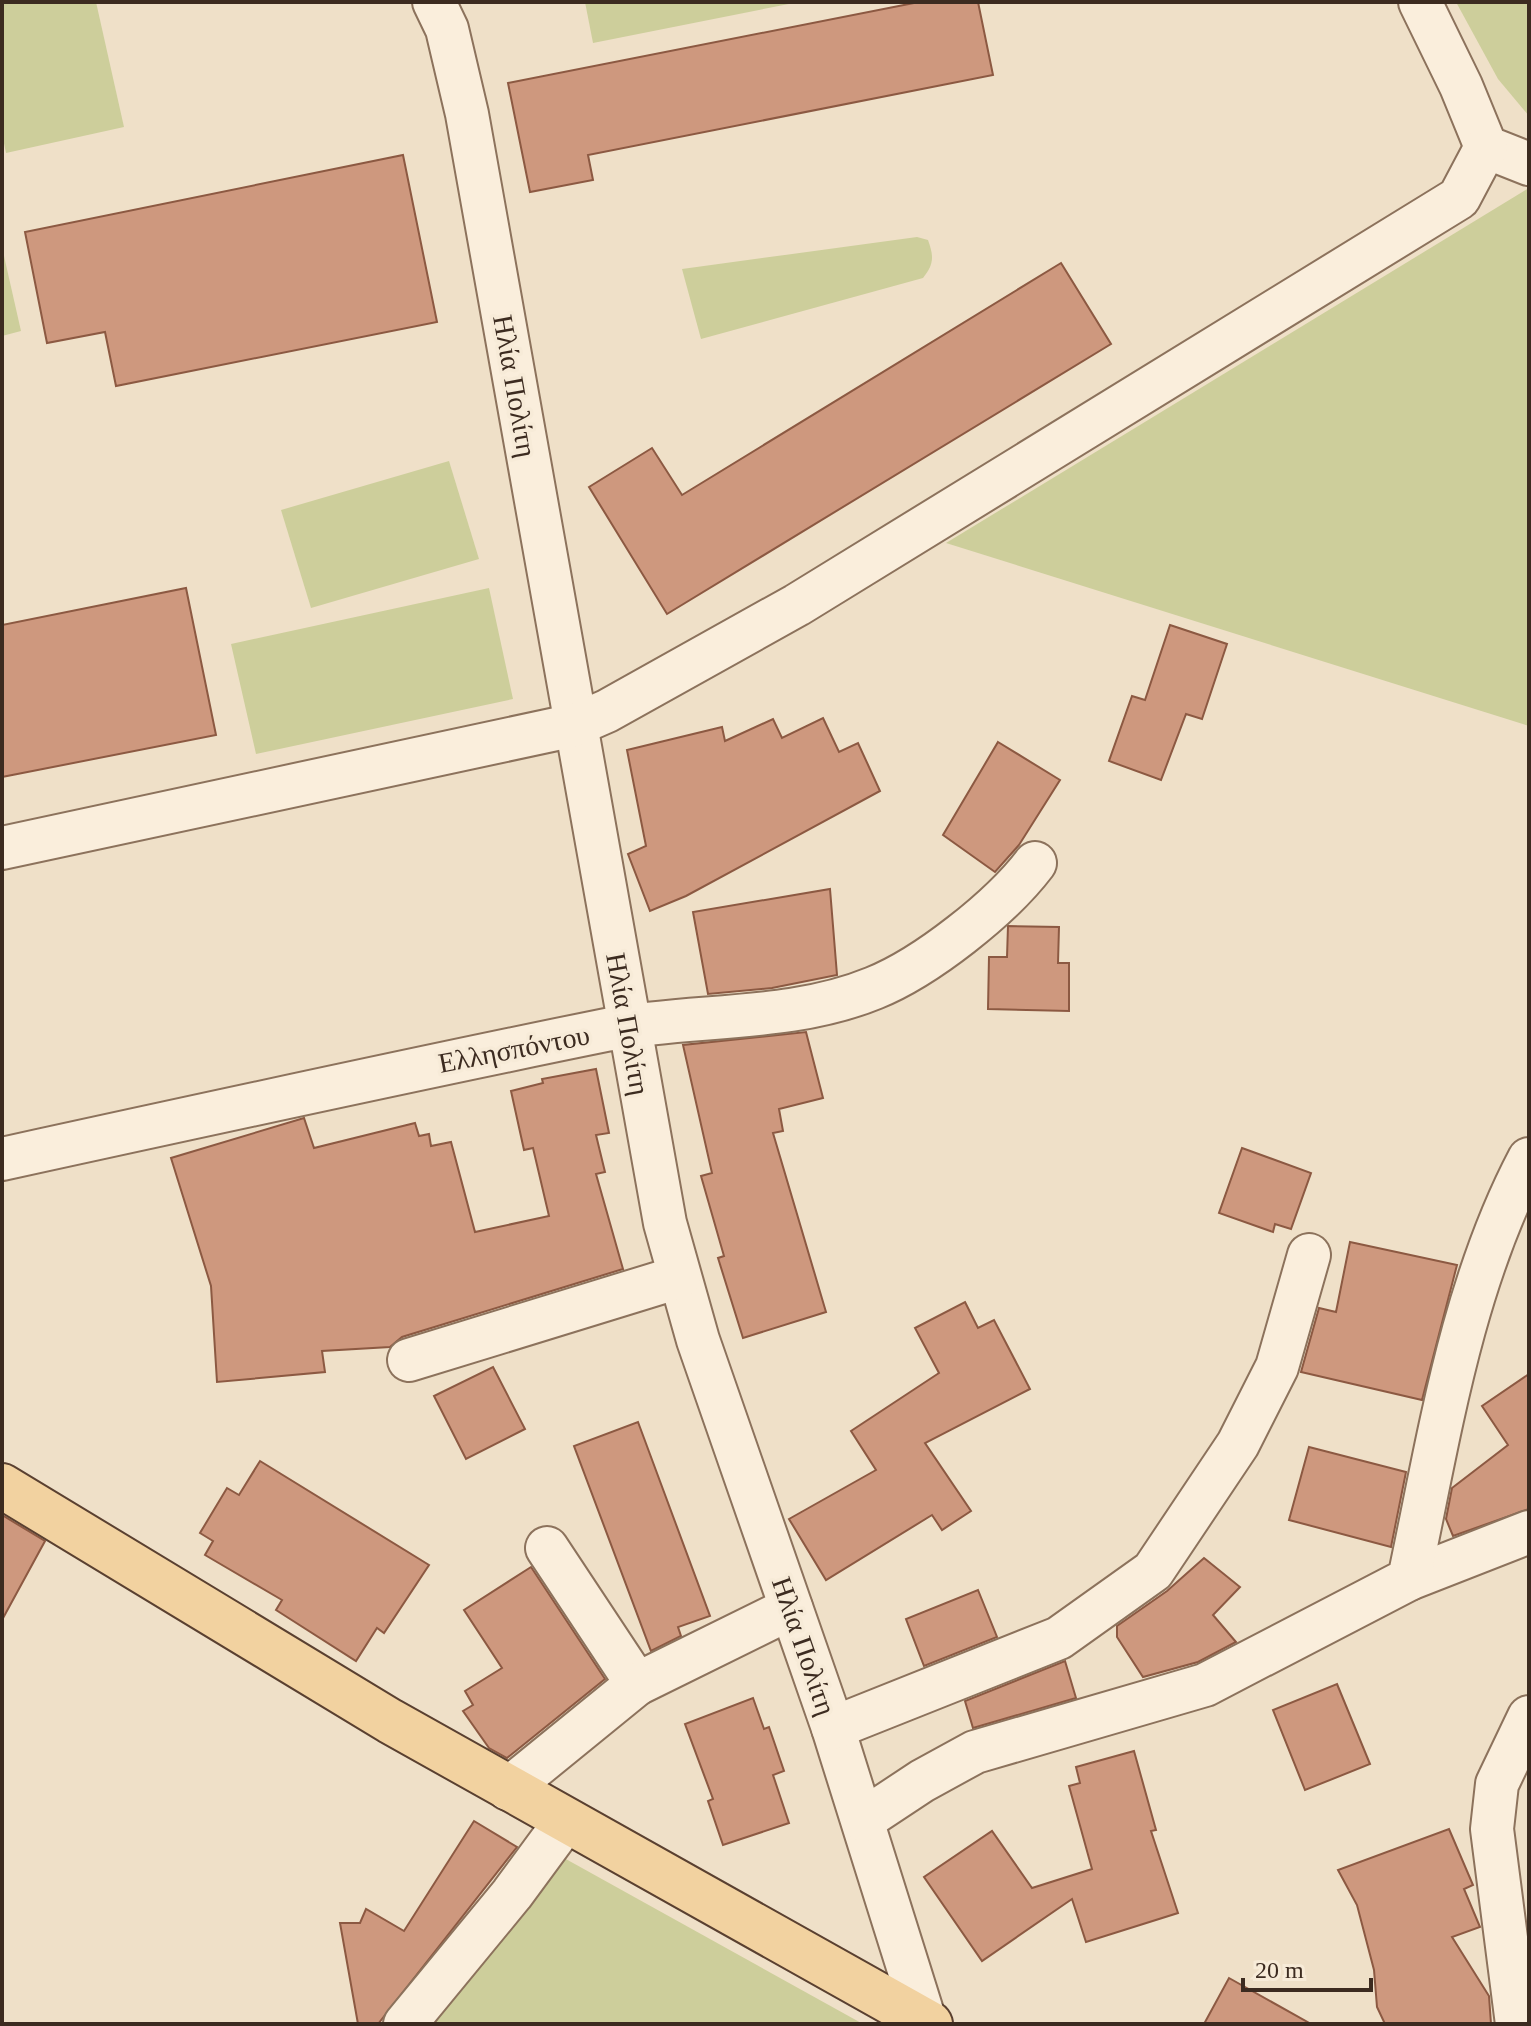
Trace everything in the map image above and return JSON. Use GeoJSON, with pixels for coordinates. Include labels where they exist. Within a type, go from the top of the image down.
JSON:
{"type":"FeatureCollection","features":[{"type":"Feature","properties":{"kind":"main road"},"geometry":{"type":"LineString","coordinates":[[2,1486],[254,1641],[565,1822],[928,2022]]}},
{"type":"Feature","properties":{"kind":"street","name":"Ηλία Πολίτη"},"geometry":{"type":"LineString","coordinates":[[434,2],[447,29],[467,114],[654,1174],[679,1277],[833,1728],[928,2022]]}},
{"type":"Feature","properties":{"kind":"street"},"geometry":{"type":"LineString","coordinates":[[1420,2],[1461,86],[1486,147],[1529,164]]}},
{"type":"Feature","properties":{"kind":"street"},"geometry":{"type":"LineString","coordinates":[[2,848],[575,725],[666,681],[797,605],[1459,198],[1486,147]]}},
{"type":"Feature","properties":{"kind":"street","name":"Ελλησπόντου"},"geometry":{"type":"LineString","coordinates":[[2,1159],[492,1052],[629,1027],[772,1012],[875,988],[906,972],[999,904],[1035,863]]}},
{"type":"Feature","properties":{"kind":"street"},"geometry":{"type":"LineString","coordinates":[[1409,1579],[1452,1377],[1478,1282],[1529,1159]]}},
{"type":"Feature","properties":{"kind":"street"},"geometry":{"type":"LineString","coordinates":[[833,1728],[1059,1638],[1153,1571],[1238,1444],[1277,1367],[1309,1255]]}},
{"type":"Feature","properties":{"kind":"street"},"geometry":{"type":"LineString","coordinates":[[409,1360],[679,1277]]}},
{"type":"Feature","properties":{"kind":"street"},"geometry":{"type":"LineString","coordinates":[[863,1820],[922,1781],[975,1752],[1205,1685],[1409,1579],[1529,1532]]}},
{"type":"Feature","properties":{"kind":"street"},"geometry":{"type":"LineString","coordinates":[[547,1548],[637,1684]]}},
{"type":"Feature","properties":{"kind":"street"},"geometry":{"type":"LineString","coordinates":[[508,1789],[637,1684],[791,1608]]}},
{"type":"Feature","properties":{"kind":"street"},"geometry":{"type":"LineString","coordinates":[[1517,2024],[1492,1829],[1497,1784],[1529,1717]]}},
{"type":"Feature","properties":{"kind":"street"},"geometry":{"type":"LineString","coordinates":[[405,2024],[512,1894],[565,1822]]}},
{"type":"Feature","properties":{"kind":"green space"},"geometry":{"type":"Polygon","coordinates":[[[2,2],[96,2],[124,127],[6,153],[2,134],[2,2]]]}},
{"type":"Feature","properties":{"kind":"green space"},"geometry":{"type":"Polygon","coordinates":[[[585,2],[799,2],[593,43],[585,2]]]}},
{"type":"Feature","properties":{"kind":"green space"},"geometry":{"type":"Polygon","coordinates":[[[1456,2],[1529,2],[1529,116],[1498,79],[1456,2]]]}},
{"type":"Feature","properties":{"kind":"green space"},"geometry":{"type":"Polygon","coordinates":[[[1529,188],[1529,726],[946,543],[1529,188]]]}},
{"type":"Feature","properties":{"kind":"green space"},"geometry":{"type":"Polygon","coordinates":[[[917,237],[928,240],[931,251],[931,264],[923,278],[701,339],[682,269],[917,237]]]}},
{"type":"Feature","properties":{"kind":"green space"},"geometry":{"type":"Polygon","coordinates":[[[2,247],[21,331],[2,336],[2,247]]]}},
{"type":"Feature","properties":{"kind":"green space"},"geometry":{"type":"Polygon","coordinates":[[[449,461],[479,559],[311,608],[281,510],[449,461]]]}},
{"type":"Feature","properties":{"kind":"green space"},"geometry":{"type":"Polygon","coordinates":[[[489,588],[513,699],[256,754],[231,644],[489,588]]]}},
{"type":"Feature","properties":{"kind":"green space"},"geometry":{"type":"Polygon","coordinates":[[[564,1858],[863,2024],[415,2024],[564,1858]]]}},
{"type":"Feature","properties":{"kind":"building"},"geometry":{"type":"Polygon","coordinates":[[[919,2],[978,2],[993,75],[588,155],[593,180],[530,192],[508,83],[919,2]]]}},
{"type":"Feature","properties":{"kind":"building"},"geometry":{"type":"Polygon","coordinates":[[[403,155],[437,322],[116,386],[105,332],[47,343],[25,232],[403,155]]]}},
{"type":"Feature","properties":{"kind":"building"},"geometry":{"type":"Polygon","coordinates":[[[1061,263],[1111,344],[667,614],[589,487],[652,448],[682,495],[1061,263]]]}},
{"type":"Feature","properties":{"kind":"building"},"geometry":{"type":"Polygon","coordinates":[[[186,588],[216,735],[2,777],[2,625],[186,588]]]}},
{"type":"Feature","properties":{"kind":"building"},"geometry":{"type":"Polygon","coordinates":[[[1170,625],[1227,644],[1202,719],[1186,714],[1161,780],[1109,761],[1132,696],[1145,700],[1170,625]]]}},
{"type":"Feature","properties":{"kind":"building"},"geometry":{"type":"Polygon","coordinates":[[[823,718],[839,752],[858,743],[880,791],[686,896],[650,911],[628,854],[646,846],[627,750],[722,727],[725,741],[773,719],[782,738],[823,718]]]}},
{"type":"Feature","properties":{"kind":"building"},"geometry":{"type":"Polygon","coordinates":[[[998,742],[1060,780],[1019,845],[995,872],[943,835],[998,742]]]}},
{"type":"Feature","properties":{"kind":"building"},"geometry":{"type":"Polygon","coordinates":[[[830,889],[837,975],[772,988],[708,994],[693,912],[830,889]]]}},
{"type":"Feature","properties":{"kind":"building"},"geometry":{"type":"Polygon","coordinates":[[[1008,926],[1059,927],[1058,963],[1069,963],[1069,1011],[988,1009],[989,957],[1007,957],[1008,926]]]}},
{"type":"Feature","properties":{"kind":"building"},"geometry":{"type":"Polygon","coordinates":[[[806,1032],[823,1098],[779,1109],[783,1131],[773,1133],[826,1312],[743,1338],[718,1258],[724,1256],[701,1176],[712,1173],[683,1045],[806,1032]]]}},
{"type":"Feature","properties":{"kind":"building"},"geometry":{"type":"Polygon","coordinates":[[[596,1069],[609,1133],[596,1135],[605,1172],[596,1174],[623,1269],[402,1337],[390,1347],[322,1351],[325,1372],[217,1382],[211,1286],[171,1158],[304,1118],[314,1148],[415,1123],[419,1136],[429,1134],[431,1146],[451,1142],[475,1232],[549,1216],[533,1148],[524,1150],[511,1091],[543,1083],[542,1079],[596,1069]]]}},
{"type":"Feature","properties":{"kind":"building"},"geometry":{"type":"Polygon","coordinates":[[[1242,1148],[1311,1173],[1291,1229],[1275,1224],[1273,1232],[1219,1213],[1242,1148]]]}},
{"type":"Feature","properties":{"kind":"building"},"geometry":{"type":"Polygon","coordinates":[[[1350,1242],[1457,1265],[1422,1400],[1301,1372],[1319,1308],[1336,1312],[1350,1242]]]}},
{"type":"Feature","properties":{"kind":"building"},"geometry":{"type":"Polygon","coordinates":[[[965,1302],[978,1328],[994,1320],[1030,1389],[925,1443],[971,1511],[942,1530],[932,1515],[826,1580],[789,1519],[876,1470],[851,1431],[939,1373],[915,1328],[965,1302]]]}},
{"type":"Feature","properties":{"kind":"building"},"geometry":{"type":"Polygon","coordinates":[[[493,1367],[525,1429],[466,1459],[434,1396],[493,1367]]]}},
{"type":"Feature","properties":{"kind":"building"},"geometry":{"type":"Polygon","coordinates":[[[1529,1374],[1529,1509],[1453,1536],[1446,1519],[1452,1488],[1508,1445],[1482,1406],[1529,1374]]]}},
{"type":"Feature","properties":{"kind":"building"},"geometry":{"type":"Polygon","coordinates":[[[638,1422],[710,1616],[678,1627],[681,1636],[651,1651],[574,1446],[638,1422]]]}},
{"type":"Feature","properties":{"kind":"building"},"geometry":{"type":"Polygon","coordinates":[[[1309,1447],[1406,1472],[1391,1547],[1289,1520],[1309,1447]]]}},
{"type":"Feature","properties":{"kind":"building"},"geometry":{"type":"Polygon","coordinates":[[[260,1461],[429,1565],[384,1633],[377,1628],[356,1661],[276,1610],[282,1600],[205,1555],[213,1541],[200,1533],[227,1488],[239,1495],[260,1461]]]}},
{"type":"Feature","properties":{"kind":"building"},"geometry":{"type":"Polygon","coordinates":[[[2,1515],[45,1541],[2,1620],[2,1515]]]}},
{"type":"Feature","properties":{"kind":"building"},"geometry":{"type":"Polygon","coordinates":[[[1204,1558],[1240,1587],[1213,1615],[1236,1642],[1198,1662],[1143,1677],[1117,1637],[1117,1626],[1167,1591],[1204,1558]]]}},
{"type":"Feature","properties":{"kind":"building"},"geometry":{"type":"Polygon","coordinates":[[[531,1567],[605,1679],[507,1758],[489,1748],[463,1711],[473,1705],[465,1691],[502,1668],[464,1610],[531,1567]]]}},
{"type":"Feature","properties":{"kind":"building"},"geometry":{"type":"Polygon","coordinates":[[[978,1590],[997,1637],[924,1666],[906,1619],[978,1590]]]}},
{"type":"Feature","properties":{"kind":"building"},"geometry":{"type":"Polygon","coordinates":[[[1065,1661],[1076,1698],[973,1728],[965,1701],[1065,1661]]]}},
{"type":"Feature","properties":{"kind":"building"},"geometry":{"type":"Polygon","coordinates":[[[1337,1684],[1370,1764],[1305,1790],[1273,1710],[1337,1684]]]}},
{"type":"Feature","properties":{"kind":"building"},"geometry":{"type":"Polygon","coordinates":[[[753,1698],[764,1729],[769,1727],[784,1771],[773,1775],[789,1823],[723,1845],[708,1801],[713,1799],[685,1724],[753,1698]]]}},
{"type":"Feature","properties":{"kind":"building"},"geometry":{"type":"Polygon","coordinates":[[[1134,1751],[1156,1830],[1151,1831],[1178,1913],[1086,1942],[1072,1899],[982,1961],[924,1877],[992,1831],[1032,1888],[1092,1869],[1069,1786],[1080,1783],[1076,1767],[1134,1751]]]}},
{"type":"Feature","properties":{"kind":"building"},"geometry":{"type":"Polygon","coordinates":[[[474,1821],[517,1847],[378,2024],[358,2024],[340,1923],[360,1923],[366,1909],[404,1931],[474,1821]]]}},
{"type":"Feature","properties":{"kind":"building"},"geometry":{"type":"Polygon","coordinates":[[[1449,1829],[1473,1885],[1464,1889],[1480,1927],[1452,1937],[1489,1996],[1491,2024],[1385,2024],[1377,2007],[1374,1970],[1357,1905],[1338,1870],[1449,1829]]]}},
{"type":"Feature","properties":{"kind":"building"},"geometry":{"type":"Polygon","coordinates":[[[1229,1978],[1311,2024],[1204,2024],[1229,1978]]]}}]}
